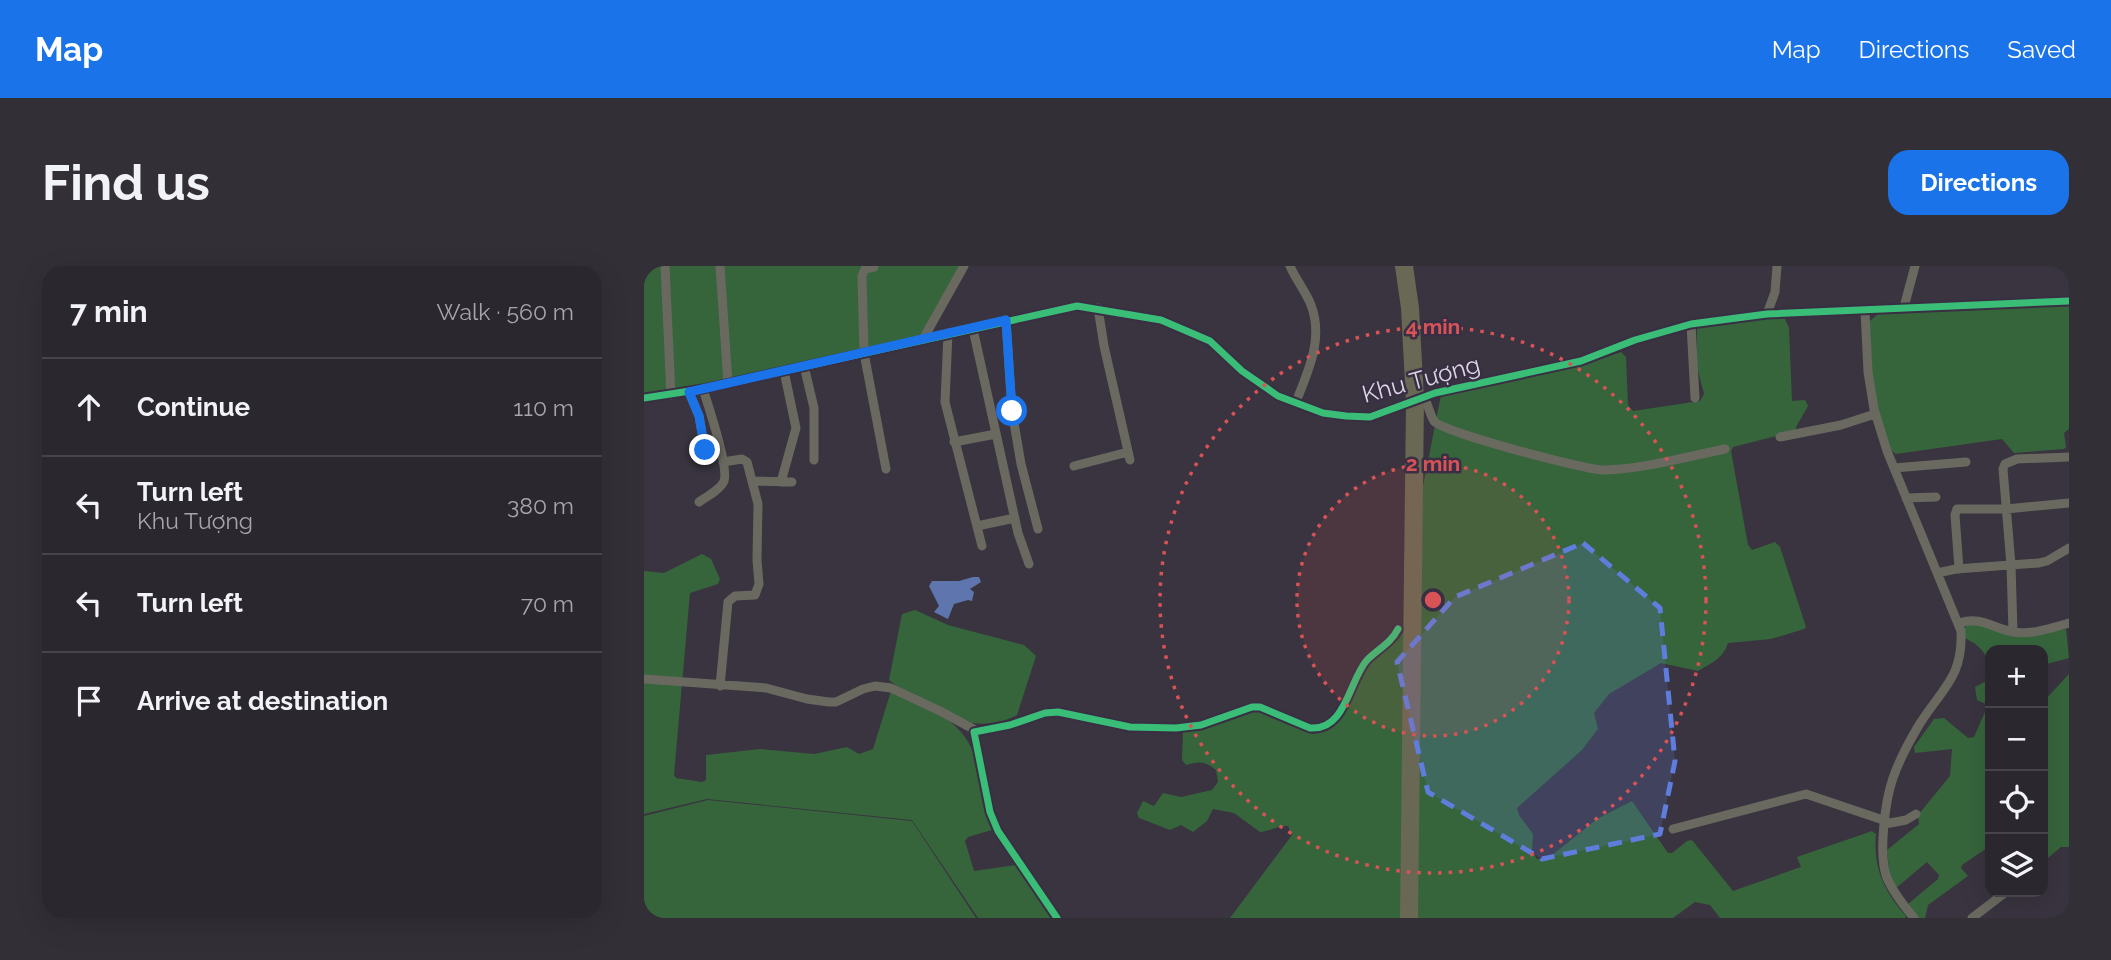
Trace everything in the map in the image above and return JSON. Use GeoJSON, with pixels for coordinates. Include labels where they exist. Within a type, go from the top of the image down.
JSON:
{"type":"FeatureCollection","features":[{"type":"Feature","properties":{"kind":"main road"},"geometry":{"type":"LineString","coordinates":[[1400,266],[1418,399],[1405,918]]}},
{"type":"Feature","properties":{"kind":"main road"},"geometry":{"type":"LineString","coordinates":[[1408,266],[1414,308],[1418,399],[1413,918]]}},
{"type":"Feature","properties":{"kind":"street"},"geometry":{"type":"LineString","coordinates":[[665,266],[671,396]]}},
{"type":"Feature","properties":{"kind":"street"},"geometry":{"type":"LineString","coordinates":[[720,266],[728,383]]}},
{"type":"Feature","properties":{"kind":"street"},"geometry":{"type":"LineString","coordinates":[[922,341],[964,266]]}},
{"type":"Feature","properties":{"kind":"street"},"geometry":{"type":"LineString","coordinates":[[1290,266],[1312,308],[1315,325],[1313,358],[1296,402]]}},
{"type":"Feature","properties":{"kind":"street"},"geometry":{"type":"LineString","coordinates":[[1766,314],[1775,292],[1777,266]]}},
{"type":"Feature","properties":{"kind":"street"},"geometry":{"type":"LineString","coordinates":[[1904,307],[1915,266]]}},
{"type":"Feature","properties":{"kind":"street"},"geometry":{"type":"LineString","coordinates":[[874,267],[865,269],[862,275],[864,352],[886,469]]}},
{"type":"Feature","properties":{"kind":"street","name":"Khu Tượng"},"geometry":{"type":"LineString","coordinates":[[644,398],[671,396],[1070,306],[1098,308],[1161,320],[1202,336],[1263,387],[1278,396],[1323,413],[1370,417],[1418,399],[1581,360],[1635,340],[1691,324],[1766,314],[2069,300]]}},
{"type":"Feature","properties":{"kind":"street"},"geometry":{"type":"LineString","coordinates":[[1074,466],[1129,456],[1098,308]]}},
{"type":"Feature","properties":{"kind":"street"},"geometry":{"type":"LineString","coordinates":[[1865,311],[1868,373],[1875,414],[1906,498],[1959,622],[1962,651],[1959,665],[1919,726],[1893,777],[1884,842],[1886,876],[1913,918]]}},
{"type":"Feature","properties":{"kind":"street"},"geometry":{"type":"LineString","coordinates":[[1006,320],[1010,398],[1021,464],[1038,529]]}},
{"type":"Feature","properties":{"kind":"street"},"geometry":{"type":"LineString","coordinates":[[1691,324],[1695,398]]}},
{"type":"Feature","properties":{"kind":"street"},"geometry":{"type":"LineString","coordinates":[[972,329],[1022,547],[1030,564]]}},
{"type":"Feature","properties":{"kind":"street"},"geometry":{"type":"LineString","coordinates":[[948,333],[945,402],[982,546]]}},
{"type":"Feature","properties":{"kind":"street"},"geometry":{"type":"LineString","coordinates":[[804,366],[814,408],[814,460]]}},
{"type":"Feature","properties":{"kind":"street"},"geometry":{"type":"LineString","coordinates":[[781,482],[796,428],[784,371]]}},
{"type":"Feature","properties":{"kind":"street"},"geometry":{"type":"LineString","coordinates":[[699,502],[724,481],[723,462],[703,389]]}},
{"type":"Feature","properties":{"kind":"street"},"geometry":{"type":"LineString","coordinates":[[689,392],[699,416],[705,450]]}},
{"type":"Feature","properties":{"kind":"street"},"geometry":{"type":"LineString","coordinates":[[1418,399],[1435,422],[1445,428],[1499,445],[1600,470],[1725,449]]}},
{"type":"Feature","properties":{"kind":"street"},"geometry":{"type":"LineString","coordinates":[[1780,436],[1841,425],[1875,414]]}},
{"type":"Feature","properties":{"kind":"street"},"geometry":{"type":"LineString","coordinates":[[954,442],[996,434]]}},
{"type":"Feature","properties":{"kind":"street"},"geometry":{"type":"LineString","coordinates":[[2014,632],[2003,469],[2005,464],[2017,459],[2069,457]]}},
{"type":"Feature","properties":{"kind":"street"},"geometry":{"type":"LineString","coordinates":[[720,685],[728,601],[735,596],[755,595],[760,584],[757,560],[758,504],[752,481],[745,460],[723,462]]}},
{"type":"Feature","properties":{"kind":"street"},"geometry":{"type":"LineString","coordinates":[[1894,468],[1966,462]]}},
{"type":"Feature","properties":{"kind":"street"},"geometry":{"type":"LineString","coordinates":[[752,481],[792,482]]}},
{"type":"Feature","properties":{"kind":"street"},"geometry":{"type":"LineString","coordinates":[[1906,498],[1936,497]]}},
{"type":"Feature","properties":{"kind":"street"},"geometry":{"type":"LineString","coordinates":[[1959,569],[1957,509],[2006,509],[2069,503]]}},
{"type":"Feature","properties":{"kind":"street"},"geometry":{"type":"LineString","coordinates":[[977,526],[1015,518]]}},
{"type":"Feature","properties":{"kind":"street"},"geometry":{"type":"LineString","coordinates":[[1937,573],[2047,561],[2069,548]]}},
{"type":"Feature","properties":{"kind":"street"},"geometry":{"type":"LineString","coordinates":[[1959,622],[1973,619],[2014,632],[2069,625]]}},
{"type":"Feature","properties":{"kind":"street"},"geometry":{"type":"LineString","coordinates":[[1057,918],[998,831],[990,812],[973,734],[1045,713],[1058,712],[1130,727],[1176,728],[1201,724],[1252,707],[1260,707],[1317,729],[1325,726],[1337,715],[1367,660],[1388,644],[1398,629]]}},
{"type":"Feature","properties":{"kind":"street"},"geometry":{"type":"LineString","coordinates":[[644,679],[766,688],[829,702],[836,702],[863,689],[891,688],[977,731]]}},
{"type":"Feature","properties":{"kind":"street"},"geometry":{"type":"LineString","coordinates":[[1672,829],[1806,794],[1886,822],[1906,820],[1916,814]]}},
{"type":"Feature","properties":{"kind":"street"},"geometry":{"type":"LineString","coordinates":[[1972,918],[1999,897]]}},
{"type":"Feature","properties":{"kind":"highlighted area"},"geometry":{"type":"Polygon","coordinates":[[[1583,543],[1660,608],[1675,761],[1660,834],[1542,859],[1428,792],[1397,662],[1455,597],[1583,543]]]}},
{"type":"Feature","properties":{"kind":"green space"},"geometry":{"type":"Polygon","coordinates":[[[644,266],[962,266],[919,338],[692,388],[644,395],[644,266]]]}},
{"type":"Feature","properties":{"kind":"green space"},"geometry":{"type":"Polygon","coordinates":[[[2069,304],[2069,429],[2064,433],[2064,449],[2014,453],[2002,439],[1896,454],[1888,448],[1876,408],[1868,338],[1870,321],[1879,313],[2069,304]]]}},
{"type":"Feature","properties":{"kind":"green space"},"geometry":{"type":"Polygon","coordinates":[[[1785,319],[1789,328],[1792,401],[1805,400],[1808,406],[1796,431],[1733,447],[1731,451],[1748,545],[1752,550],[1775,542],[1780,547],[1806,627],[1771,639],[1728,643],[1720,657],[1698,671],[1661,663],[1609,694],[1594,713],[1598,729],[1582,750],[1517,808],[1533,834],[1532,851],[1537,859],[1551,856],[1597,819],[1632,801],[1668,853],[1692,840],[1733,891],[1801,867],[1797,857],[1872,831],[1876,834],[1878,868],[1886,888],[1905,918],[1720,918],[1710,905],[1695,902],[1673,918],[1230,918],[1292,835],[1288,826],[1260,832],[1234,813],[1213,809],[1207,821],[1193,832],[1181,825],[1170,830],[1139,818],[1137,813],[1143,801],[1154,806],[1163,793],[1181,797],[1212,790],[1218,782],[1216,770],[1212,767],[1205,763],[1186,765],[1182,760],[1185,729],[1247,710],[1260,709],[1312,732],[1332,726],[1347,708],[1366,666],[1398,640],[1404,631],[1414,532],[1441,395],[1583,365],[1621,352],[1626,357],[1628,405],[1633,411],[1700,401],[1704,394],[1697,367],[1697,329],[1702,324],[1785,319]]]}},
{"type":"Feature","properties":{"kind":"green space"},"geometry":{"type":"Polygon","coordinates":[[[702,554],[711,559],[720,579],[718,584],[690,593],[674,775],[676,778],[702,782],[706,780],[706,755],[760,749],[814,754],[847,747],[859,754],[873,749],[891,691],[937,713],[960,730],[968,742],[975,758],[985,810],[992,830],[968,837],[965,841],[974,871],[1016,865],[1051,918],[978,918],[912,820],[707,799],[644,814],[644,571],[664,573],[702,554]]]}},
{"type":"Feature","properties":{"kind":"green space"},"geometry":{"type":"Polygon","coordinates":[[[915,610],[948,625],[1024,645],[1036,656],[1017,715],[994,723],[971,723],[889,680],[902,614],[915,610]]]}},
{"type":"Feature","properties":{"kind":"green space"},"geometry":{"type":"Polygon","coordinates":[[[1968,624],[1979,624],[2013,636],[2066,629],[2069,658],[2048,664],[2048,645],[1985,645],[1985,656],[1981,649],[1963,637],[1963,629],[1968,624]]]}},
{"type":"Feature","properties":{"kind":"green space"},"geometry":{"type":"Polygon","coordinates":[[[2069,674],[2069,847],[2061,847],[2048,858],[2048,708],[2048,697],[2069,674]]]}},
{"type":"Feature","properties":{"kind":"green space"},"geometry":{"type":"Polygon","coordinates":[[[1985,682],[1985,704],[1977,700],[1975,687],[1985,682]]]}},
{"type":"Feature","properties":{"kind":"green space"},"geometry":{"type":"Polygon","coordinates":[[[1985,712],[1985,849],[1962,865],[1961,868],[1968,876],[1928,905],[1925,918],[1916,918],[1908,904],[1938,879],[1939,875],[1927,862],[1896,888],[1890,879],[1887,850],[1919,824],[1918,815],[1950,776],[1952,749],[1915,753],[1914,747],[1934,719],[1944,718],[1968,738],[1974,737],[1985,712]]]}},
{"type":"Feature","properties":{"kind":"green space"},"geometry":{"type":"Polygon","coordinates":[[[708,800],[912,821],[976,918],[644,918],[644,816],[708,800]]]}},
{"type":"Feature","properties":{"kind":"water"},"geometry":{"type":"Polygon","coordinates":[[[979,577],[981,582],[970,589],[974,592],[972,601],[954,604],[948,619],[934,612],[939,606],[929,586],[932,581],[959,581],[979,577]]]}},
{"type":"Feature","properties":{"kind":"cycle path"},"geometry":{"type":"LineString","coordinates":[[644,398],[703,389],[1077,306],[1161,320],[1210,341],[1242,371],[1278,396],[1323,413],[1370,417],[1435,393],[1581,361],[1635,340],[1691,324],[1767,314],[2069,301]]}},
{"type":"Feature","properties":{"kind":"cycle path"},"geometry":{"type":"LineString","coordinates":[[1057,918],[998,831],[990,812],[974,732],[1058,712],[1130,727],[1176,728],[1201,725],[1252,707],[1260,707],[1310,728],[1322,727],[1339,713],[1367,660],[1388,642],[1398,629]]}},
{"type":"Feature","properties":{"kind":"route"},"geometry":{"type":"LineString","coordinates":[[705,450],[699,416],[689,392],[1006,320],[1012,411]]}}]}
